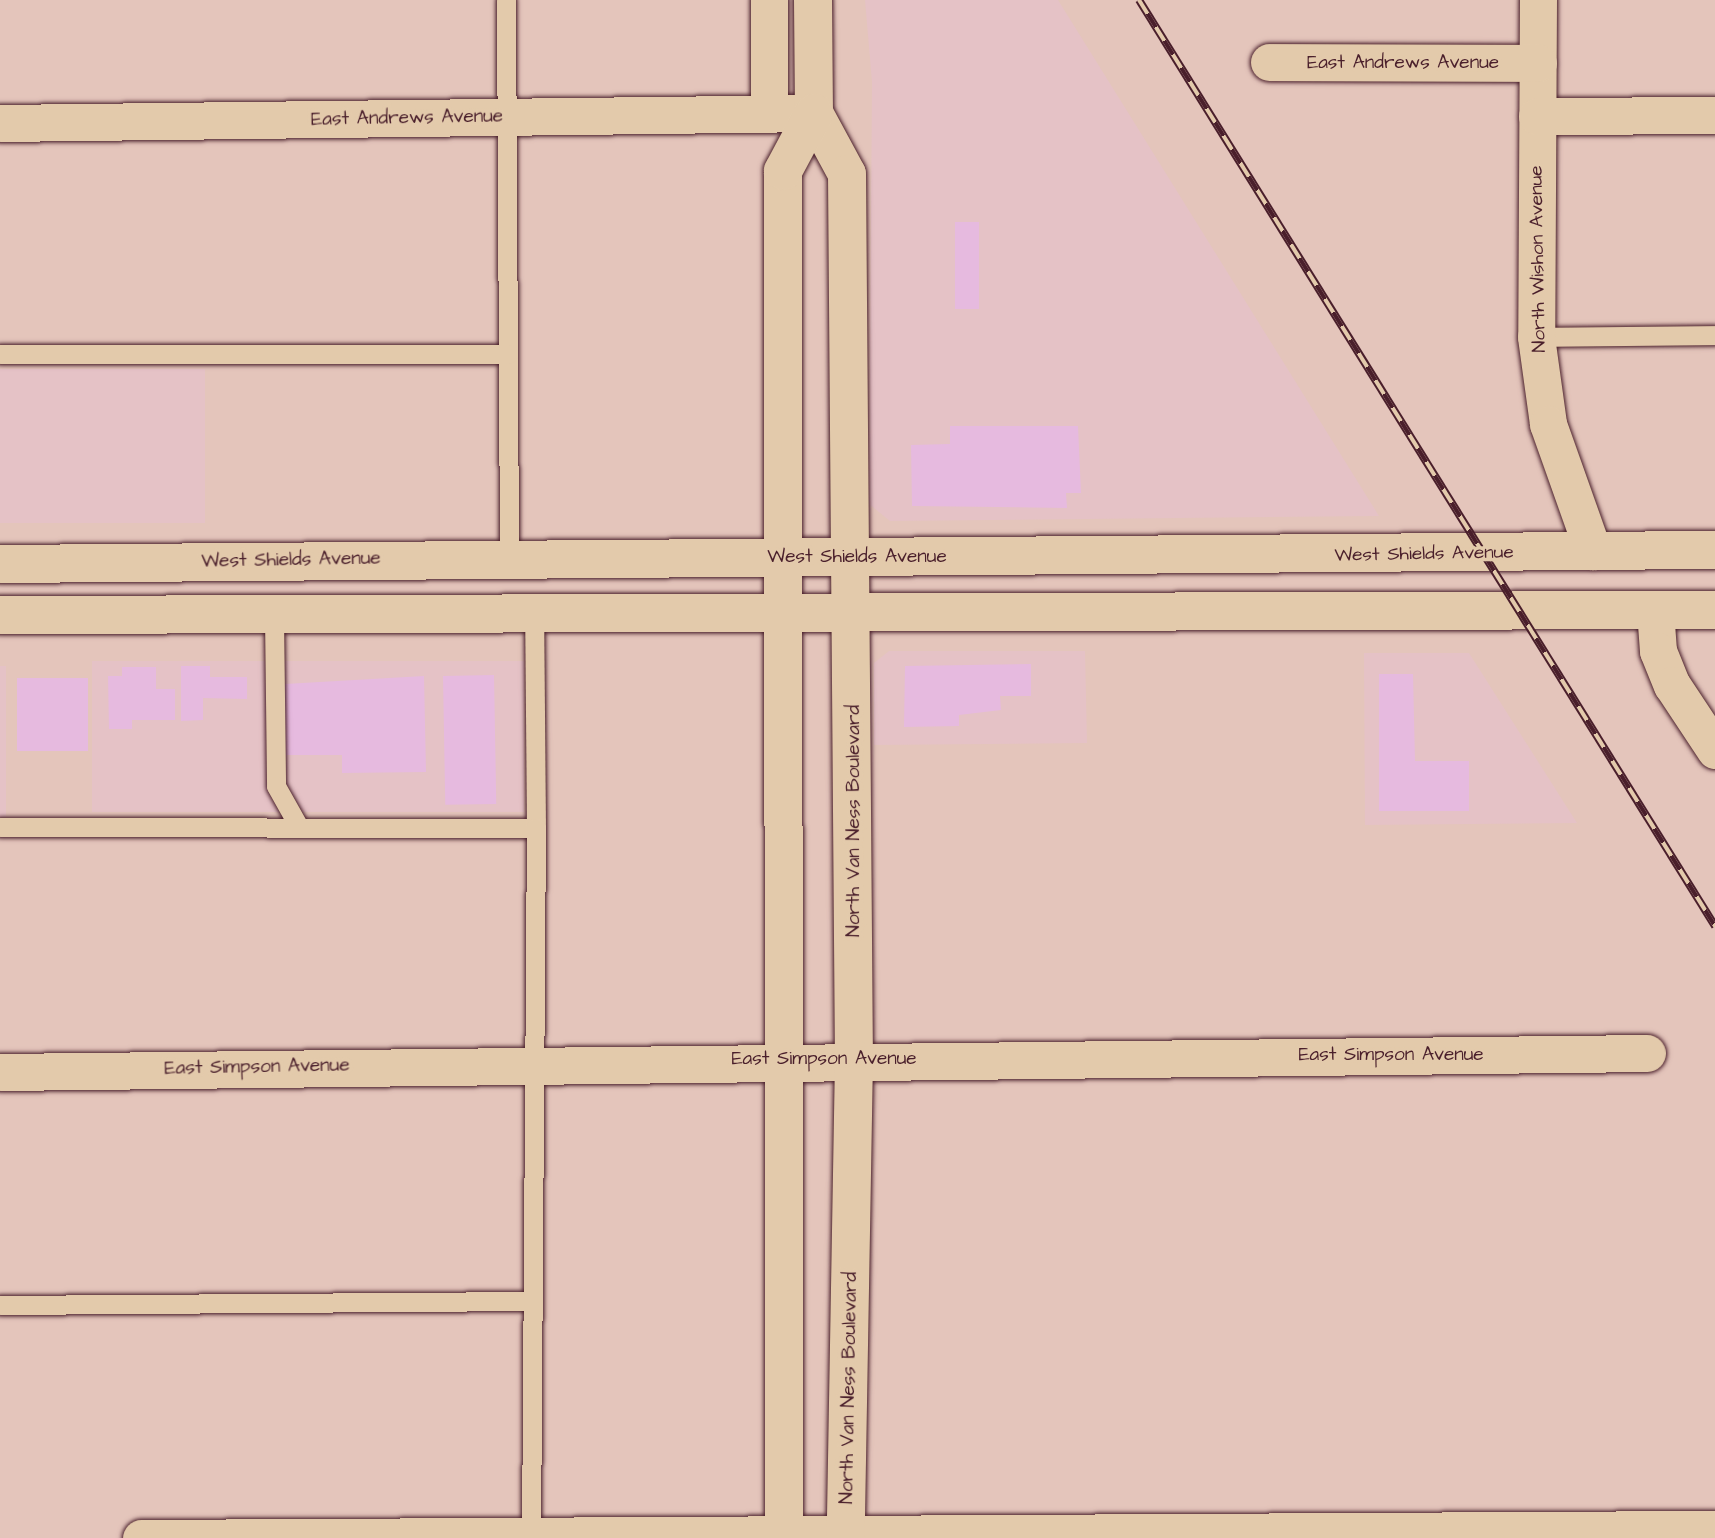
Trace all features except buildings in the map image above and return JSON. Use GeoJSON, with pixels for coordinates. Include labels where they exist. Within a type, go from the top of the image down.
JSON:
{"type":"FeatureCollection","features":[{"type":"Feature","properties":{"kind":"main road","name":"North Van Ness Boulevard"},"geometry":{"type":"LineString","coordinates":[[813,0],[814,113],[847,174],[853,557],[853,1059],[846,1536]]}},
{"type":"Feature","properties":{"kind":"main road","name":"North Van Ness Boulevard"},"geometry":{"type":"LineString","coordinates":[[784,1536],[787,556],[783,171],[814,113]]}},
{"type":"Feature","properties":{"kind":"main road","name":"West Shields Avenue"},"geometry":{"type":"LineString","coordinates":[[0,564],[509,557],[1715,550]]}},
{"type":"Feature","properties":{"kind":"main road"},"geometry":{"type":"LineString","coordinates":[[0,615],[853,616],[1715,610]]}},
{"type":"Feature","properties":{"kind":"street"},"geometry":{"type":"LineString","coordinates":[[769,0],[769,114]]}},
{"type":"Feature","properties":{"kind":"street","name":"North Wishon Avenue"},"geometry":{"type":"LineString","coordinates":[[1538,0],[1536,337],[1548,424],[1592,551]]}},
{"type":"Feature","properties":{"kind":"street","name":"East Andrews Avenue"},"geometry":{"type":"LineString","coordinates":[[1269,62],[1538,63]]}},
{"type":"Feature","properties":{"kind":"street","name":"East Andrews Avenue"},"geometry":{"type":"LineString","coordinates":[[0,123],[814,113]]}},
{"type":"Feature","properties":{"kind":"street"},"geometry":{"type":"LineString","coordinates":[[1537,117],[1715,115]]}},
{"type":"Feature","properties":{"kind":"street"},"geometry":{"type":"LineString","coordinates":[[1655,610],[1658,651],[1672,685],[1715,750]]}},
{"type":"Feature","properties":{"kind":"street","name":"East Simpson Avenue"},"geometry":{"type":"LineString","coordinates":[[0,1072],[787,1059],[1647,1054]]}},
{"type":"Feature","properties":{"kind":"street"},"geometry":{"type":"LineString","coordinates":[[141,1538],[1715,1529]]}},
{"type":"Feature","properties":{"kind":"lane"},"geometry":{"type":"LineString","coordinates":[[506,0],[509,557]]}},
{"type":"Feature","properties":{"kind":"lane"},"geometry":{"type":"LineString","coordinates":[[1536,337],[1715,335]]}},
{"type":"Feature","properties":{"kind":"lane"},"geometry":{"type":"LineString","coordinates":[[0,354],[508,354]]}},
{"type":"Feature","properties":{"kind":"lane"},"geometry":{"type":"LineString","coordinates":[[274,616],[276,786],[299,827]]}},
{"type":"Feature","properties":{"kind":"lane"},"geometry":{"type":"LineString","coordinates":[[531,1536],[530,1301],[536,828],[534,616]]}},
{"type":"Feature","properties":{"kind":"lane"},"geometry":{"type":"LineString","coordinates":[[0,827],[536,828]]}},
{"type":"Feature","properties":{"kind":"lane"},"geometry":{"type":"LineString","coordinates":[[0,1305],[530,1301]]}},
{"type":"Feature","properties":{"kind":"shaded area"},"geometry":{"type":"Polygon","coordinates":[[[865,0],[1058,0],[1379,516],[890,521],[869,504],[872,82],[865,0]]]}},
{"type":"Feature","properties":{"kind":"shaded area"},"geometry":{"type":"Polygon","coordinates":[[[0,369],[205,369],[205,523],[0,523],[0,369]]]}},
{"type":"Feature","properties":{"kind":"shaded area"},"geometry":{"type":"Polygon","coordinates":[[[889,651],[1085,651],[1087,743],[874,745],[874,663],[889,651]]]}},
{"type":"Feature","properties":{"kind":"shaded area"},"geometry":{"type":"Polygon","coordinates":[[[1364,653],[1469,653],[1577,823],[1365,825],[1364,653]]]}},
{"type":"Feature","properties":{"kind":"shaded area"},"geometry":{"type":"Polygon","coordinates":[[[92,661],[524,661],[524,812],[92,812],[92,661]]]}},
{"type":"Feature","properties":{"kind":"shaded area"},"geometry":{"type":"Polygon","coordinates":[[[0,666],[6,666],[6,817],[0,817],[0,666]]]}},
{"type":"Feature","properties":{"kind":"railway"},"geometry":{"type":"LineString","coordinates":[[1139,0],[1715,926]]}}]}
